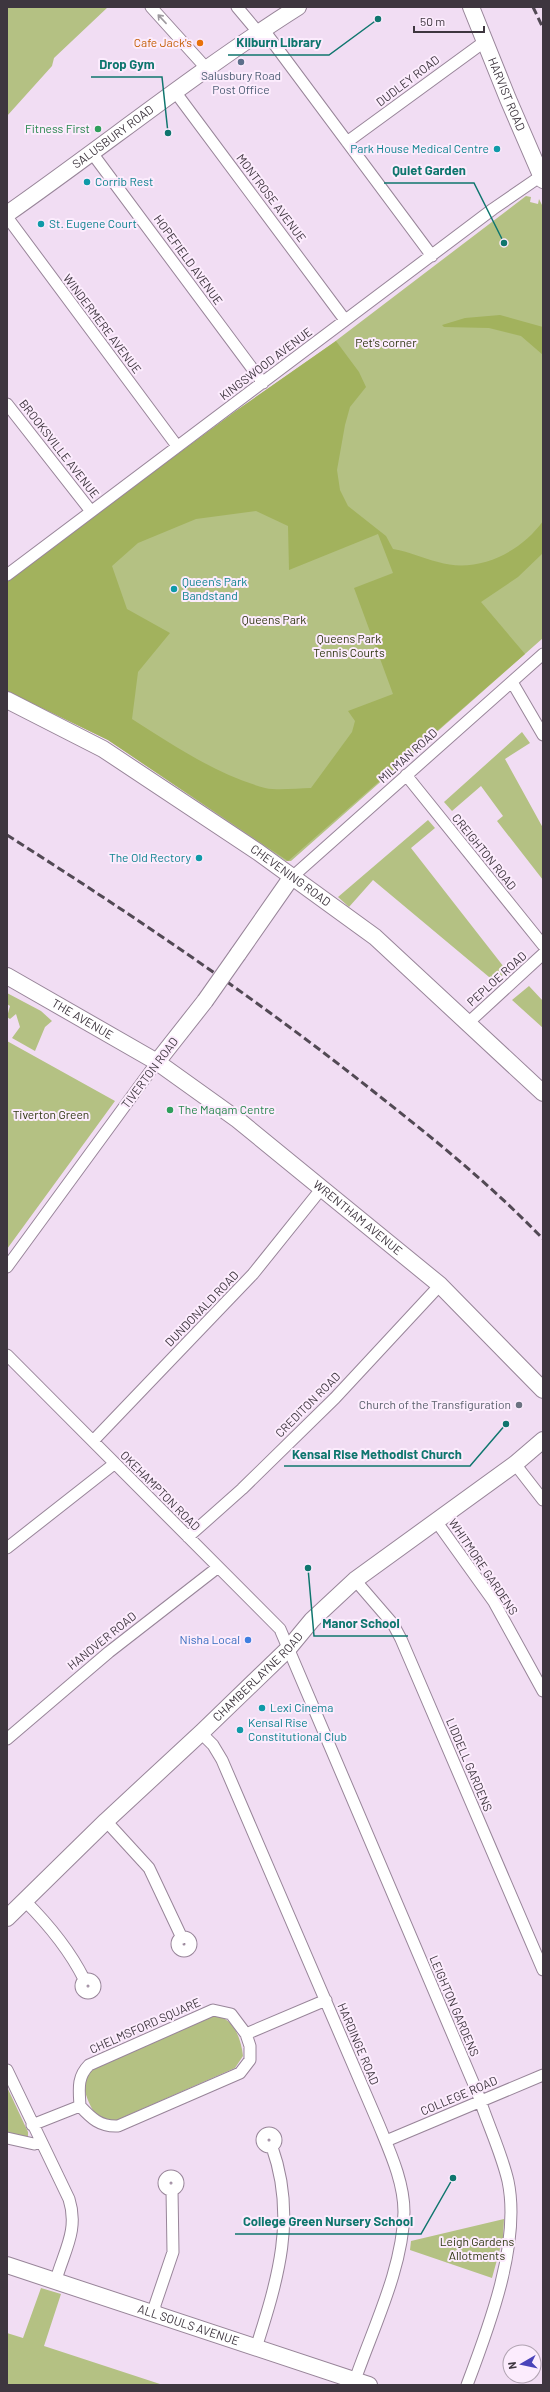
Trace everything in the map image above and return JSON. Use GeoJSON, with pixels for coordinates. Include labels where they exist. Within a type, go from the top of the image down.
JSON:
{"type":"FeatureCollection","features":[{"type":"Feature","properties":{"kind":"street"},"geometry":{"type":"LineString","coordinates":[[151,7],[207,69]]}},
{"type":"Feature","properties":{"kind":"street"},"geometry":{"type":"LineString","coordinates":[[237,7],[261,31],[347,142],[432,256]]}},
{"type":"Feature","properties":{"kind":"street","name":"SALUSBURY ROAD"},"geometry":{"type":"LineString","coordinates":[[7,215],[145,113],[176,93],[261,31],[298,7]]}},
{"type":"Feature","properties":{"kind":"street","name":"HARVIST ROAD"},"geometry":{"type":"LineString","coordinates":[[471,7],[484,42],[542,178]]}},
{"type":"Feature","properties":{"kind":"street","name":"DUDLEY ROAD"},"geometry":{"type":"LineString","coordinates":[[347,142],[484,42]]}},
{"type":"Feature","properties":{"kind":"street","name":"MONTROSE AVENUE"},"geometry":{"type":"LineString","coordinates":[[176,93],[345,320]]}},
{"type":"Feature","properties":{"kind":"street","name":"HOPEFIELD AVENUE"},"geometry":{"type":"LineString","coordinates":[[92,153],[263,383]]}},
{"type":"Feature","properties":{"kind":"street","name":"KINGSWOOD AVENUE"},"geometry":{"type":"LineString","coordinates":[[7,574],[90,510],[432,256],[493,208],[542,178]]}},
{"type":"Feature","properties":{"kind":"street","name":"WINDERMERE AVENUE"},"geometry":{"type":"LineString","coordinates":[[7,215],[177,446]]}},
{"type":"Feature","properties":{"kind":"street","name":"BROOKSVILLE AVENUE"},"geometry":{"type":"LineString","coordinates":[[7,404],[90,510]]}},
{"type":"Feature","properties":{"kind":"street","name":"MILMAN ROAD"},"geometry":{"type":"LineString","coordinates":[[291,878],[543,654]]}},
{"type":"Feature","properties":{"kind":"street"},"geometry":{"type":"LineString","coordinates":[[512,682],[543,736]]}},
{"type":"Feature","properties":{"kind":"street","name":"CHEVENING ROAD"},"geometry":{"type":"LineString","coordinates":[[7,700],[103,749],[258,852],[291,878],[375,938],[543,1093]]}},
{"type":"Feature","properties":{"kind":"street","name":"CREIGHTON ROAD"},"geometry":{"type":"LineString","coordinates":[[406,775],[543,945]]}},
{"type":"Feature","properties":{"kind":"street","name":"TIVERTON ROAD"},"geometry":{"type":"LineString","coordinates":[[7,1267],[157,1062],[205,1001],[291,878]]}},
{"type":"Feature","properties":{"kind":"street","name":"PEPLOE ROAD"},"geometry":{"type":"LineString","coordinates":[[468,1023],[543,954]]}},
{"type":"Feature","properties":{"kind":"street","name":"THE AVENUE"},"geometry":{"type":"LineString","coordinates":[[7,976],[157,1062]]}},
{"type":"Feature","properties":{"kind":"street","name":"WRENTHAM AVENUE"},"geometry":{"type":"LineString","coordinates":[[157,1062],[238,1120],[440,1285],[543,1390]]}},
{"type":"Feature","properties":{"kind":"street","name":"DUNDONALD ROAD"},"geometry":{"type":"LineString","coordinates":[[93,1441],[253,1274],[322,1188]]}},
{"type":"Feature","properties":{"kind":"street","name":"CREDITON ROAD"},"geometry":{"type":"LineString","coordinates":[[188,1537],[242,1489],[335,1398],[440,1285]]}},
{"type":"Feature","properties":{"kind":"street","name":"OKEHAMPTON ROAD"},"geometry":{"type":"LineString","coordinates":[[7,1355],[217,1568],[280,1629],[288,1649]]}},
{"type":"Feature","properties":{"kind":"street","name":"CHAMBERLAYNE ROAD"},"geometry":{"type":"LineString","coordinates":[[7,1918],[106,1821],[201,1733],[288,1649],[312,1620],[355,1580],[515,1464],[543,1440]]}},
{"type":"Feature","properties":{"kind":"street"},"geometry":{"type":"LineString","coordinates":[[7,1548],[114,1464]]}},
{"type":"Feature","properties":{"kind":"street"},"geometry":{"type":"LineString","coordinates":[[515,1464],[543,1500]]}},
{"type":"Feature","properties":{"kind":"street","name":"WHITMORE GARDENS"},"geometry":{"type":"LineString","coordinates":[[436,1521],[494,1602],[543,1691]]}},
{"type":"Feature","properties":{"kind":"street","name":"HANOVER ROAD"},"geometry":{"type":"LineString","coordinates":[[7,1739],[109,1652],[217,1568]]}},
{"type":"Feature","properties":{"kind":"street","name":"LIDDELL GARDENS"},"geometry":{"type":"LineString","coordinates":[[355,1580],[393,1624],[401,1639],[543,1970]]}},
{"type":"Feature","properties":{"kind":"street","name":"LEIGHTON GARDENS"},"geometry":{"type":"LineString","coordinates":[[288,1649],[480,2101],[504,2164],[511,2197],[512,2219],[510,2241],[497,2294],[468,2385]]}},
{"type":"Feature","properties":{"kind":"street","name":"HARDINGE ROAD"},"geometry":{"type":"LineString","coordinates":[[201,1733],[214,1745],[222,1760],[386,2141],[398,2175],[404,2211],[400,2248],[362,2383]]}},
{"type":"Feature","properties":{"kind":"street"},"geometry":{"type":"LineString","coordinates":[[106,1821],[149,1868],[182,1938]]}},
{"type":"Feature","properties":{"kind":"street"},"geometry":{"type":"LineString","coordinates":[[25,1901],[49,1926],[72,1955],[84,1979]]}},
{"type":"Feature","properties":{"kind":"street"},"geometry":{"type":"LineString","coordinates":[[246,2034],[326,2000]]}},
{"type":"Feature","properties":{"kind":"street","name":"CHELMSFORD SQUARE"},"geometry":{"type":"LineString","coordinates":[[213,2010],[230,2014],[246,2034],[250,2046],[250,2060],[240,2074],[118,2126],[106,2127],[87,2114],[80,2106],[80,2079],[82,2072],[89,2065],[213,2010]]}},
{"type":"Feature","properties":{"kind":"street"},"geometry":{"type":"LineString","coordinates":[[8,2075],[67,2194],[73,2213],[73,2227],[56,2280]]}},
{"type":"Feature","properties":{"kind":"street","name":"COLLEGE ROAD"},"geometry":{"type":"LineString","coordinates":[[386,2141],[543,2075]]}},
{"type":"Feature","properties":{"kind":"street"},"geometry":{"type":"LineString","coordinates":[[32,2125],[80,2106]]}},
{"type":"Feature","properties":{"kind":"street"},"geometry":{"type":"LineString","coordinates":[[7,2138],[34,2144],[40,2142]]}},
{"type":"Feature","properties":{"kind":"street"},"geometry":{"type":"LineString","coordinates":[[256,2348],[275,2285],[283,2249],[285,2202],[279,2168],[272,2147]]}},
{"type":"Feature","properties":{"kind":"street"},"geometry":{"type":"LineString","coordinates":[[155,2314],[155,2305],[173,2252],[172,2190]]}},
{"type":"Feature","properties":{"kind":"street","name":"ALL SOULS AVENUE"},"geometry":{"type":"LineString","coordinates":[[7,2265],[56,2280],[362,2383]]}},
{"type":"Feature","properties":{"kind":"green space"},"geometry":{"type":"Polygon","coordinates":[[[7,7],[108,7],[54,58],[52,66],[7,116],[7,7]]]}},
{"type":"Feature","properties":{"kind":"green space","name":"Queens Park"},"geometry":{"type":"Polygon","coordinates":[[[526,196],[531,197],[530,202],[538,204],[539,199],[543,207],[543,638],[291,861],[286,861],[108,740],[7,691],[233,413],[333,343],[526,196]]]}},
{"type":"Feature","properties":{"kind":"green space"},"geometry":{"type":"Polygon","coordinates":[[[500,315],[543,327],[543,355],[521,336],[489,328],[444,327],[442,325],[465,318],[500,315]]]}},
{"type":"Feature","properties":{"kind":"green space"},"geometry":{"type":"Polygon","coordinates":[[[336,341],[359,372],[366,387],[350,407],[345,425],[337,470],[340,490],[348,506],[386,536],[393,549],[453,565],[482,563],[510,551],[522,543],[543,521],[543,553],[518,577],[481,602],[525,654],[288,861],[108,740],[7,691],[7,580],[233,413],[336,341]],[[256,511],[196,519],[138,543],[112,566],[127,609],[170,633],[138,672],[132,719],[179,749],[213,767],[247,782],[265,788],[276,789],[311,788],[352,732],[355,721],[348,711],[393,694],[354,588],[393,573],[378,534],[289,570],[288,526],[256,511]]]}},
{"type":"Feature","properties":{"kind":"green space"},"geometry":{"type":"Polygon","coordinates":[[[522,732],[530,743],[505,759],[543,828],[543,880],[497,821],[503,816],[481,786],[452,811],[444,802],[522,732]]]}},
{"type":"Feature","properties":{"kind":"green space"},"geometry":{"type":"Polygon","coordinates":[[[428,820],[435,828],[411,848],[507,971],[495,982],[373,880],[349,907],[338,897],[428,820]]]}},
{"type":"Feature","properties":{"kind":"green space"},"geometry":{"type":"Polygon","coordinates":[[[529,986],[543,1001],[543,1028],[512,1000],[529,986]]]}},
{"type":"Feature","properties":{"kind":"green space"},"geometry":{"type":"Polygon","coordinates":[[[7,993],[41,1011],[52,1021],[45,1027],[35,1051],[12,1038],[20,1027],[16,1014],[10,1019],[7,1017],[10,1006],[7,1004],[7,993]]]}},
{"type":"Feature","properties":{"kind":"green space","name":"Tiverton Green"},"geometry":{"type":"Polygon","coordinates":[[[7,1041],[115,1101],[7,1249],[7,1041]]]}},
{"type":"Feature","properties":{"kind":"green space"},"geometry":{"type":"Polygon","coordinates":[[[214,2015],[227,2020],[238,2036],[243,2056],[235,2068],[117,2120],[105,2122],[98,2117],[88,2100],[84,2087],[85,2076],[90,2068],[214,2015]]]}},
{"type":"Feature","properties":{"kind":"green space"},"geometry":{"type":"Polygon","coordinates":[[[7,2087],[28,2132],[28,2136],[25,2138],[7,2134],[7,2087]]]}},
{"type":"Feature","properties":{"kind":"green space","name":"Leigh Gardens Allotments"},"geometry":{"type":"Polygon","coordinates":[[[504,2219],[503,2238],[492,2278],[410,2250],[411,2241],[504,2219]]]}},
{"type":"Feature","properties":{"kind":"green space"},"geometry":{"type":"Polygon","coordinates":[[[41,2288],[61,2294],[44,2346],[163,2385],[7,2385],[7,2333],[23,2338],[41,2288]]]}},
{"type":"Feature","properties":{"kind":"railway"},"geometry":{"type":"LineString","coordinates":[[533,7],[543,28]]}},
{"type":"Feature","properties":{"kind":"railway"},"geometry":{"type":"LineString","coordinates":[[7,835],[151,929],[338,1063],[486,1184],[543,1239]]}},
{"type":"Feature","properties":{"kind":"place","name":"Kilburn Library"},"geometry":{"type":"Point","coordinates":[378,19]}},
{"type":"Feature","properties":{"kind":"place","name":"Cafe Jack's"},"geometry":{"type":"Point","coordinates":[200,43]}},
{"type":"Feature","properties":{"kind":"place","name":"Salusbury Road Post Office"},"geometry":{"type":"Point","coordinates":[241,62]}},
{"type":"Feature","properties":{"kind":"place","name":"Fitness First"},"geometry":{"type":"Point","coordinates":[98,129]}},
{"type":"Feature","properties":{"kind":"place","name":"Drop Gym"},"geometry":{"type":"Point","coordinates":[168,133]}},
{"type":"Feature","properties":{"kind":"place","name":"Park House Medical Centre"},"geometry":{"type":"Point","coordinates":[497,149]}},
{"type":"Feature","properties":{"kind":"place","name":"Corrib Rest"},"geometry":{"type":"Point","coordinates":[87,182]}},
{"type":"Feature","properties":{"kind":"place","name":"St. Eugene Court"},"geometry":{"type":"Point","coordinates":[41,224]}},
{"type":"Feature","properties":{"kind":"place","name":"Quiet Garden"},"geometry":{"type":"Point","coordinates":[504,243]}},
{"type":"Feature","properties":{"kind":"place","name":"Queen's Park Bandstand"},"geometry":{"type":"Point","coordinates":[174,589]}},
{"type":"Feature","properties":{"kind":"place","name":"The Old Rectory"},"geometry":{"type":"Point","coordinates":[199,858]}},
{"type":"Feature","properties":{"kind":"place","name":"The Maqam Centre"},"geometry":{"type":"Point","coordinates":[170,1110]}},
{"type":"Feature","properties":{"kind":"place","name":"Church of the Transfiguration"},"geometry":{"type":"Point","coordinates":[519,1405]}},
{"type":"Feature","properties":{"kind":"place","name":"Kensal Rise Methodist Church"},"geometry":{"type":"Point","coordinates":[506,1424]}},
{"type":"Feature","properties":{"kind":"place","name":"Manor School"},"geometry":{"type":"Point","coordinates":[308,1568]}},
{"type":"Feature","properties":{"kind":"place","name":"Nisha Local"},"geometry":{"type":"Point","coordinates":[248,1640]}},
{"type":"Feature","properties":{"kind":"place","name":"Lexi Cinema"},"geometry":{"type":"Point","coordinates":[262,1708]}},
{"type":"Feature","properties":{"kind":"place","name":"Kensal Rise Constitutional Club"},"geometry":{"type":"Point","coordinates":[240,1730]}},
{"type":"Feature","properties":{"kind":"place","name":"College Green Nursery School"},"geometry":{"type":"Point","coordinates":[453,2178]}},
{"type":"Feature","properties":{"kind":"park label","name":"Pet's corner"},"geometry":{"type":"Point","coordinates":[386,343]}},
{"type":"Feature","properties":{"kind":"park label","name":"Queens Park Tennis Courts"},"geometry":{"type":"Point","coordinates":[349,646]}}]}
